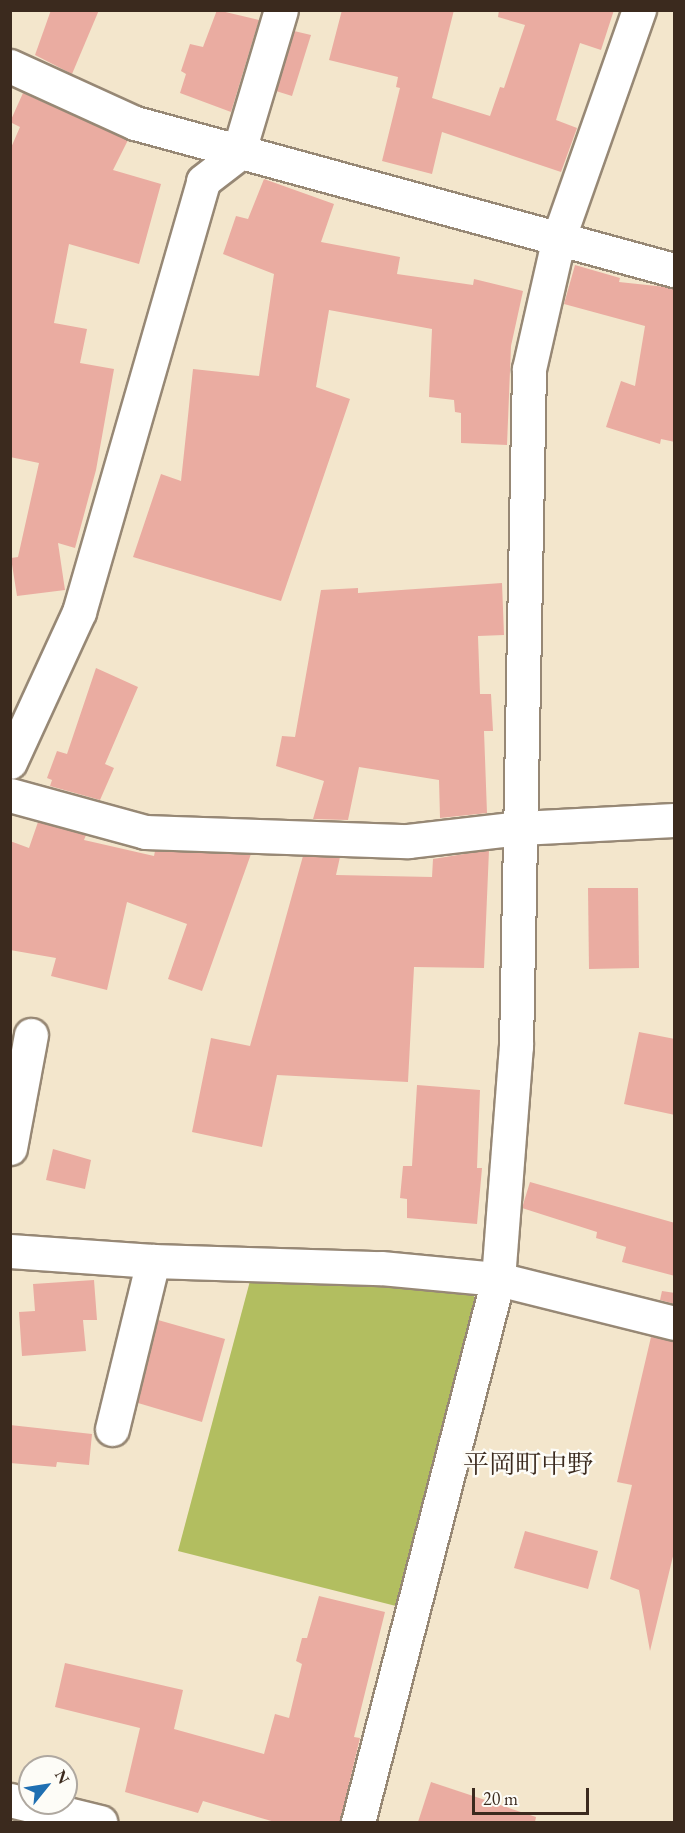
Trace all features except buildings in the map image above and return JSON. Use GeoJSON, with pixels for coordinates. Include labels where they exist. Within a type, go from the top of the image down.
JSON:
{"type":"FeatureCollection","features":[{"type":"Feature","properties":{"kind":"street"},"geometry":{"type":"LineString","coordinates":[[10,762],[79,612],[202,181],[238,154],[280,10]]}},
{"type":"Feature","properties":{"kind":"street"},"geometry":{"type":"LineString","coordinates":[[358,1822],[498,1279],[516,1046],[529,369],[559,237],[639,10]]}},
{"type":"Feature","properties":{"kind":"street"},"geometry":{"type":"LineString","coordinates":[[10,66],[135,123],[238,154],[559,237],[675,270]]}},
{"type":"Feature","properties":{"kind":"street"},"geometry":{"type":"LineString","coordinates":[[10,795],[145,831],[408,841],[520,828],[675,820]]}},
{"type":"Feature","properties":{"kind":"street"},"geometry":{"type":"LineString","coordinates":[[10,1148],[31,1035]]}},
{"type":"Feature","properties":{"kind":"street"},"geometry":{"type":"LineString","coordinates":[[10,1251],[153,1262],[381,1268],[498,1279],[675,1323]]}},
{"type":"Feature","properties":{"kind":"street"},"geometry":{"type":"LineString","coordinates":[[112,1429],[153,1262]]}},
{"type":"Feature","properties":{"kind":"street"},"geometry":{"type":"LineString","coordinates":[[10,1800],[100,1822]]}},
{"type":"Feature","properties":{"kind":"green space"},"geometry":{"type":"Polygon","coordinates":[[[250,1281],[467,1288],[477,1300],[396,1606],[178,1551],[250,1281]]]}},
{"type":"Feature","properties":{"kind":"district","name":"平岡町中野"},"geometry":{"type":"Point","coordinates":[528,1465]}}]}
